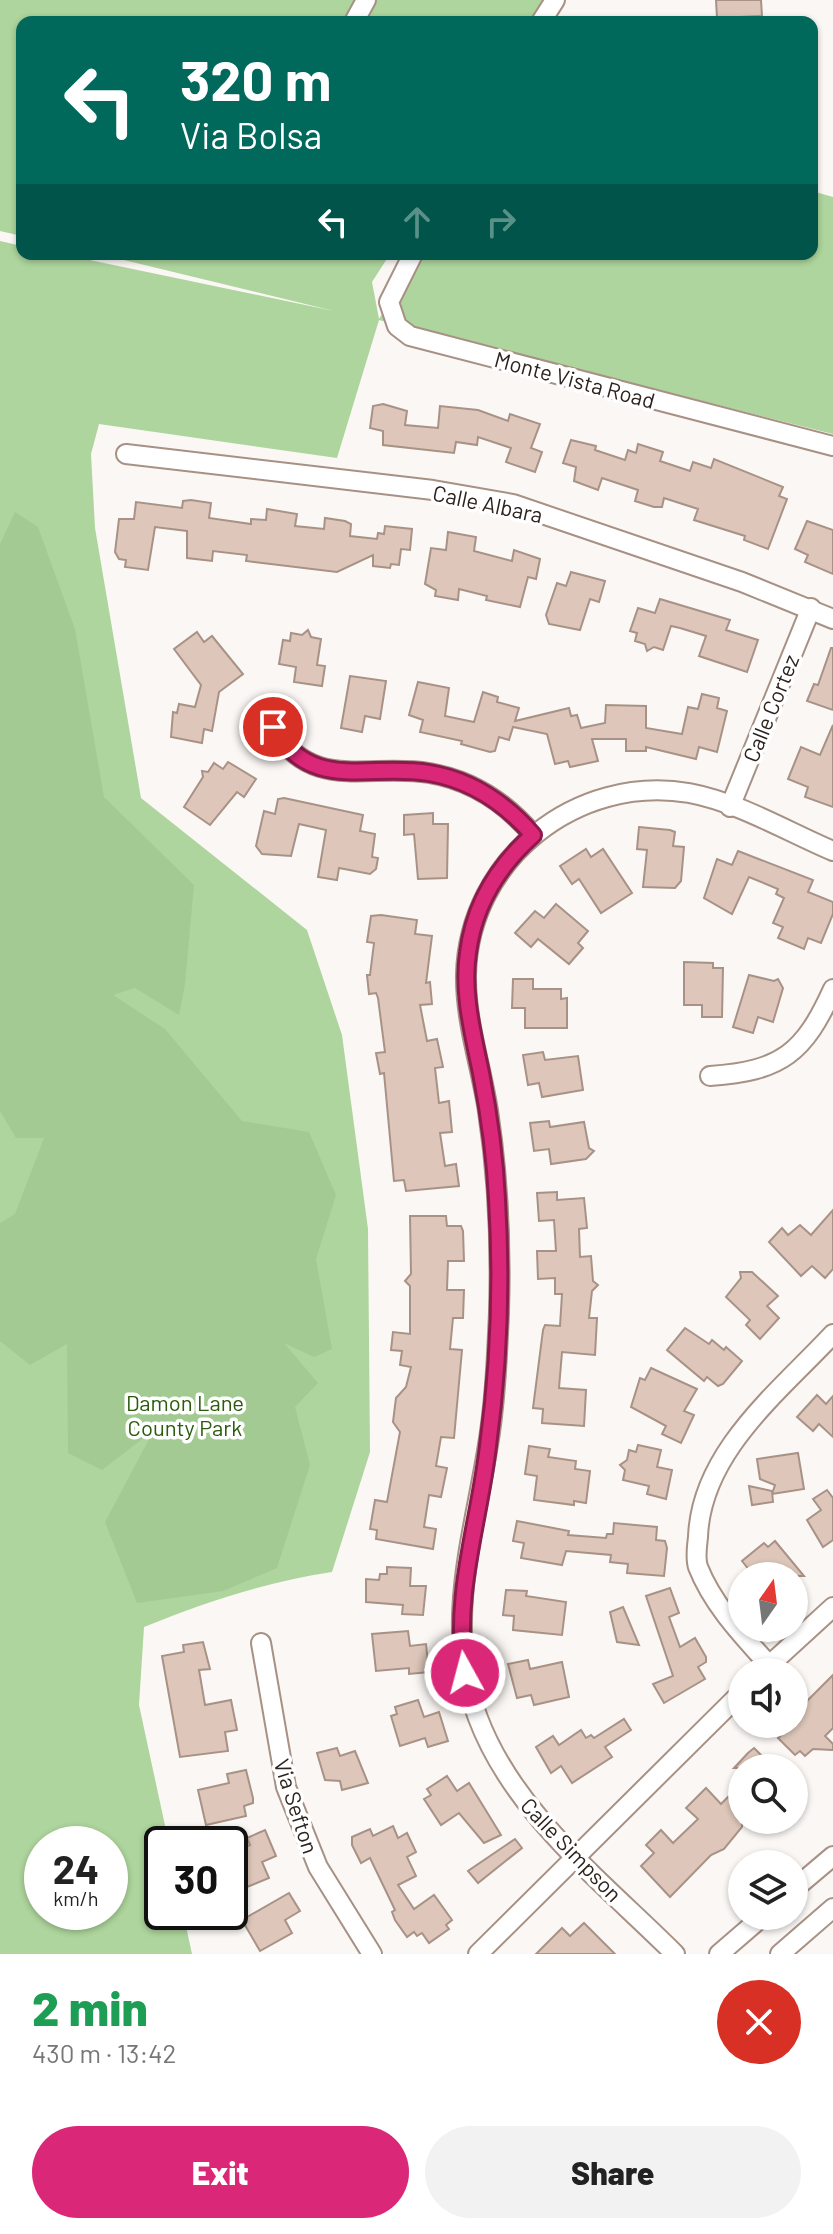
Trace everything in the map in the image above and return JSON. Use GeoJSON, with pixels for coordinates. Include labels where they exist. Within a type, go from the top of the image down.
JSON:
{"type":"FeatureCollection","features":[{"type":"Feature","properties":{"kind":"street","name":"Monte Vista Road"},"geometry":{"type":"LineString","coordinates":[[410,260],[389,302],[397,326],[410,336],[833,446]]}},
{"type":"Feature","properties":{"kind":"street","name":"Calle Albara"},"geometry":{"type":"LineString","coordinates":[[126,454],[433,490],[513,504],[811,608],[833,619]]}},
{"type":"Feature","properties":{"kind":"street","name":"Calle Cortez"},"geometry":{"type":"LineString","coordinates":[[730,807],[811,608]]}},
{"type":"Feature","properties":{"kind":"street"},"geometry":{"type":"LineString","coordinates":[[273,727],[294,753],[329,770],[409,771],[462,782],[501,804],[533,835]]}},
{"type":"Feature","properties":{"kind":"street","name":"Calle Simpson"},"geometry":{"type":"LineString","coordinates":[[675,1954],[526,1804],[499,1764],[471,1695],[460,1628],[461,1589],[488,1448],[499,1308],[497,1199],[488,1114],[467,997],[467,957],[475,918],[492,882],[533,835],[570,811],[631,793],[693,794],[833,851]]}},
{"type":"Feature","properties":{"kind":"street"},"geometry":{"type":"LineString","coordinates":[[710,1076],[747,1073],[783,1060],[812,1031],[833,989]]}},
{"type":"Feature","properties":{"kind":"street"},"geometry":{"type":"LineString","coordinates":[[758,1658],[727,1619],[697,1564],[699,1516],[706,1484],[732,1443],[833,1334]]}},
{"type":"Feature","properties":{"kind":"street"},"geometry":{"type":"LineString","coordinates":[[777,1658],[833,1607]]}},
{"type":"Feature","properties":{"kind":"street","name":"Via Sefton"},"geometry":{"type":"LineString","coordinates":[[261,1643],[286,1787],[318,1867],[372,1954]]}},
{"type":"Feature","properties":{"kind":"street"},"geometry":{"type":"LineString","coordinates":[[478,1954],[728,1706]]}},
{"type":"Feature","properties":{"kind":"street"},"geometry":{"type":"LineString","coordinates":[[808,1877],[833,1856]]}},
{"type":"Feature","properties":{"kind":"street"},"geometry":{"type":"LineString","coordinates":[[780,1954],[833,1908]]}},
{"type":"Feature","properties":{"kind":"street"},"geometry":{"type":"LineString","coordinates":[[719,1954],[747,1930]]}},
{"type":"Feature","properties":{"kind":"green space"},"geometry":{"type":"Polygon","coordinates":[[[0,0],[552,0],[542,16],[16,16],[16,235],[0,231],[0,0]]]}},
{"type":"Feature","properties":{"kind":"green space","name":"Damon Lane County Park"},"geometry":{"type":"Polygon","coordinates":[[[818,193],[833,197],[833,434],[379,320],[337,458],[99,424],[91,454],[95,528],[141,798],[307,930],[342,1035],[368,1229],[370,1452],[332,1572],[236,1594],[144,1627],[139,1705],[165,1826],[144,1826],[144,1930],[187,1930],[192,1954],[0,1954],[0,241],[16,245],[16,260],[90,260],[334,311],[124,260],[386,260],[372,282],[379,319],[415,260],[818,260],[818,193]]]}},
{"type":"Feature","properties":{"kind":"green space"},"geometry":{"type":"Polygon","coordinates":[[[15,512],[38,527],[75,629],[104,797],[194,885],[185,984],[179,1015],[135,988],[113,995],[165,1029],[242,1121],[309,1132],[336,1195],[316,1259],[332,1349],[314,1357],[284,1343],[318,1383],[295,1407],[310,1465],[277,1568],[223,1591],[137,1603],[105,1522],[154,1430],[102,1470],[68,1453],[67,1344],[30,1365],[0,1341],[0,1223],[15,1214],[44,1138],[16,1138],[0,1111],[0,544],[15,512]]]}},
{"type":"Feature","properties":{"kind":"building"},"geometry":{"type":"Polygon","coordinates":[[[716,0],[761,0],[762,16],[717,16],[716,0]]]}},
{"type":"Feature","properties":{"kind":"building"},"geometry":{"type":"Polygon","coordinates":[[[383,404],[407,411],[405,425],[438,428],[440,406],[478,410],[508,421],[510,414],[540,424],[531,448],[542,452],[535,472],[506,462],[511,448],[478,437],[477,445],[456,442],[454,453],[383,445],[383,431],[370,428],[373,406],[383,404]]]}},
{"type":"Feature","properties":{"kind":"building"},"geometry":{"type":"Polygon","coordinates":[[[571,440],[596,446],[595,450],[625,460],[628,450],[636,453],[638,444],[663,452],[660,461],[690,471],[693,462],[711,468],[714,459],[783,487],[779,496],[787,499],[768,549],[744,540],[745,536],[694,520],[698,509],[664,498],[662,507],[635,501],[638,490],[602,478],[598,490],[574,481],[576,467],[563,463],[571,440]]]}},
{"type":"Feature","properties":{"kind":"building"},"geometry":{"type":"Polygon","coordinates":[[[183,501],[211,503],[209,518],[251,524],[251,519],[266,520],[267,509],[297,514],[295,526],[324,529],[325,518],[345,521],[351,524],[350,536],[377,539],[378,533],[384,534],[385,526],[412,529],[410,550],[401,549],[399,565],[391,564],[390,568],[373,566],[373,555],[337,572],[246,561],[247,555],[213,551],[212,561],[187,558],[187,531],[155,527],[148,570],[125,567],[126,560],[119,559],[115,552],[119,519],[134,519],[136,502],[182,508],[183,501]]]}},
{"type":"Feature","properties":{"kind":"building"},"geometry":{"type":"Polygon","coordinates":[[[807,521],[833,530],[833,574],[805,562],[808,555],[795,549],[807,521]]]}},
{"type":"Feature","properties":{"kind":"building"},"geometry":{"type":"Polygon","coordinates":[[[448,532],[476,537],[474,551],[512,561],[514,550],[540,559],[536,579],[528,577],[520,607],[486,600],[487,596],[459,589],[458,600],[435,596],[436,590],[425,584],[431,548],[446,550],[448,532]]]}},
{"type":"Feature","properties":{"kind":"building"},"geometry":{"type":"Polygon","coordinates":[[[571,572],[605,581],[599,602],[590,599],[580,630],[549,624],[546,615],[557,583],[566,586],[571,572]]]}},
{"type":"Feature","properties":{"kind":"building"},"geometry":{"type":"Polygon","coordinates":[[[660,599],[730,620],[726,630],[758,640],[747,672],[699,656],[706,636],[680,628],[671,626],[663,650],[654,647],[647,651],[645,644],[635,641],[637,633],[630,631],[638,608],[655,613],[660,599]]]}},
{"type":"Feature","properties":{"kind":"building"},"geometry":{"type":"Polygon","coordinates":[[[308,630],[311,637],[321,639],[317,665],[325,666],[322,686],[294,682],[296,667],[279,664],[283,640],[290,641],[291,633],[302,635],[308,630]]]}},
{"type":"Feature","properties":{"kind":"building"},"geometry":{"type":"Polygon","coordinates":[[[197,632],[204,642],[212,636],[243,674],[219,692],[212,731],[204,729],[202,743],[171,737],[173,712],[177,713],[179,704],[195,707],[201,685],[174,649],[197,632]]]}},
{"type":"Feature","properties":{"kind":"building"},"geometry":{"type":"Polygon","coordinates":[[[831,648],[833,710],[807,701],[814,684],[818,685],[831,648]]]}},
{"type":"Feature","properties":{"kind":"building"},"geometry":{"type":"Polygon","coordinates":[[[350,676],[386,681],[380,719],[365,716],[362,732],[341,728],[350,676]]]}},
{"type":"Feature","properties":{"kind":"building"},"geometry":{"type":"Polygon","coordinates":[[[418,682],[449,688],[445,716],[474,722],[483,692],[498,697],[497,702],[519,708],[515,721],[569,708],[571,716],[577,715],[581,728],[605,723],[606,705],[646,706],[646,728],[682,734],[688,707],[698,709],[702,694],[719,698],[717,708],[727,711],[717,752],[699,747],[696,759],[646,747],[646,751],[626,751],[626,739],[592,739],[598,761],[570,767],[568,761],[555,764],[547,734],[513,727],[509,740],[499,737],[495,751],[490,752],[461,744],[462,741],[420,732],[423,720],[409,715],[418,682]]]}},
{"type":"Feature","properties":{"kind":"building"},"geometry":{"type":"Polygon","coordinates":[[[833,725],[833,807],[805,797],[808,787],[788,779],[801,747],[820,755],[833,725]]]}},
{"type":"Feature","properties":{"kind":"building"},"geometry":{"type":"Polygon","coordinates":[[[228,762],[256,779],[244,797],[237,792],[210,825],[184,807],[203,777],[202,771],[208,772],[214,763],[223,769],[228,762]]]}},
{"type":"Feature","properties":{"kind":"building"},"geometry":{"type":"Polygon","coordinates":[[[278,799],[363,815],[360,831],[375,834],[372,857],[378,858],[376,869],[370,874],[339,868],[337,880],[318,877],[326,830],[299,824],[291,856],[262,854],[256,846],[264,811],[275,814],[278,799]]]}},
{"type":"Feature","properties":{"kind":"building"},"geometry":{"type":"Polygon","coordinates":[[[433,813],[433,824],[448,824],[447,878],[418,879],[414,834],[404,835],[404,815],[433,813]]]}},
{"type":"Feature","properties":{"kind":"building"},"geometry":{"type":"Polygon","coordinates":[[[639,827],[675,832],[673,846],[684,847],[681,881],[675,888],[643,887],[647,850],[637,849],[639,827]]]}},
{"type":"Feature","properties":{"kind":"building"},"geometry":{"type":"Polygon","coordinates":[[[586,849],[591,857],[603,849],[632,893],[601,913],[579,879],[572,884],[560,866],[586,849]]]}},
{"type":"Feature","properties":{"kind":"building"},"geometry":{"type":"Polygon","coordinates":[[[738,851],[813,880],[808,892],[833,902],[833,914],[821,943],[808,938],[804,949],[778,938],[783,927],[773,923],[784,898],[776,894],[778,889],[749,877],[732,914],[704,898],[717,859],[732,865],[738,851]]]}},
{"type":"Feature","properties":{"kind":"building"},"geometry":{"type":"Polygon","coordinates":[[[556,904],[588,931],[578,943],[583,948],[569,964],[538,939],[531,947],[515,933],[535,911],[544,918],[556,904]]]}},
{"type":"Feature","properties":{"kind":"building"},"geometry":{"type":"Polygon","coordinates":[[[371,916],[417,920],[415,934],[432,936],[426,983],[430,982],[432,1004],[420,1005],[427,1041],[437,1039],[443,1067],[435,1068],[439,1103],[449,1101],[452,1132],[440,1133],[445,1166],[456,1164],[459,1186],[406,1191],[404,1180],[394,1181],[384,1073],[380,1074],[376,1053],[385,1052],[378,998],[376,993],[369,994],[367,975],[370,975],[374,943],[367,942],[371,916]]]}},
{"type":"Feature","properties":{"kind":"building"},"geometry":{"type":"Polygon","coordinates":[[[684,962],[713,963],[713,968],[723,968],[722,1017],[702,1017],[702,1005],[684,1005],[684,962]]]}},
{"type":"Feature","properties":{"kind":"building"},"geometry":{"type":"Polygon","coordinates":[[[749,975],[774,981],[778,979],[783,988],[773,1022],[758,1017],[753,1033],[733,1027],[749,975]]]}},
{"type":"Feature","properties":{"kind":"building"},"geometry":{"type":"Polygon","coordinates":[[[513,979],[533,979],[533,989],[561,989],[561,999],[567,998],[567,1028],[525,1028],[525,1008],[512,1008],[513,979]]]}},
{"type":"Feature","properties":{"kind":"building"},"geometry":{"type":"Polygon","coordinates":[[[543,1052],[545,1060],[578,1056],[583,1090],[542,1097],[539,1083],[528,1085],[523,1055],[543,1052]]]}},
{"type":"Feature","properties":{"kind":"building"},"geometry":{"type":"Polygon","coordinates":[[[549,1121],[550,1127],[584,1122],[589,1148],[594,1151],[586,1159],[551,1164],[549,1149],[534,1151],[530,1123],[549,1121]]]}},
{"type":"Feature","properties":{"kind":"building"},"geometry":{"type":"Polygon","coordinates":[[[557,1192],[557,1200],[584,1198],[587,1228],[579,1229],[580,1257],[591,1256],[593,1281],[598,1285],[592,1291],[589,1318],[597,1318],[595,1355],[562,1352],[559,1388],[586,1390],[584,1426],[542,1423],[543,1409],[533,1408],[543,1330],[545,1325],[560,1326],[562,1294],[555,1294],[555,1278],[538,1279],[537,1251],[556,1251],[554,1220],[539,1221],[537,1193],[557,1192]]]}},
{"type":"Feature","properties":{"kind":"building"},"geometry":{"type":"Polygon","coordinates":[[[833,1210],[833,1269],[825,1278],[812,1266],[801,1276],[769,1242],[782,1228],[788,1235],[800,1225],[811,1235],[833,1210]]]}},
{"type":"Feature","properties":{"kind":"building"},"geometry":{"type":"Polygon","coordinates":[[[410,1216],[446,1216],[447,1226],[461,1226],[463,1231],[464,1261],[448,1261],[447,1290],[464,1290],[463,1318],[453,1318],[450,1349],[462,1350],[454,1438],[441,1437],[436,1466],[447,1468],[441,1497],[429,1495],[424,1527],[436,1529],[433,1549],[376,1539],[377,1530],[370,1529],[375,1500],[387,1502],[400,1432],[393,1422],[396,1398],[406,1387],[411,1367],[400,1365],[402,1351],[391,1350],[393,1332],[410,1334],[410,1286],[405,1281],[411,1274],[410,1216]]]}},
{"type":"Feature","properties":{"kind":"building"},"geometry":{"type":"Polygon","coordinates":[[[740,1272],[752,1272],[778,1296],[767,1306],[779,1318],[760,1339],[746,1325],[750,1320],[726,1297],[741,1278],[740,1272]]]}},
{"type":"Feature","properties":{"kind":"building"},"geometry":{"type":"Polygon","coordinates":[[[685,1328],[709,1344],[712,1340],[724,1350],[726,1347],[742,1361],[723,1384],[718,1386],[707,1377],[704,1381],[667,1350],[685,1328]]]}},
{"type":"Feature","properties":{"kind":"building"},"geometry":{"type":"Polygon","coordinates":[[[651,1368],[697,1389],[684,1411],[694,1415],[681,1443],[662,1434],[666,1426],[631,1407],[640,1378],[645,1380],[651,1368]]]}},
{"type":"Feature","properties":{"kind":"building"},"geometry":{"type":"Polygon","coordinates":[[[817,1395],[826,1404],[833,1396],[833,1437],[819,1424],[813,1431],[797,1417],[817,1395]]]}},
{"type":"Feature","properties":{"kind":"building"},"geometry":{"type":"Polygon","coordinates":[[[638,1445],[661,1450],[657,1467],[672,1470],[666,1499],[647,1494],[649,1486],[623,1480],[625,1470],[620,1465],[627,1460],[629,1450],[636,1452],[638,1445]]]}},
{"type":"Feature","properties":{"kind":"building"},"geometry":{"type":"Polygon","coordinates":[[[529,1446],[550,1449],[548,1457],[576,1461],[575,1469],[590,1471],[586,1503],[574,1501],[574,1505],[534,1500],[537,1476],[525,1474],[529,1446]]]}},
{"type":"Feature","properties":{"kind":"building"},"geometry":{"type":"Polygon","coordinates":[[[798,1453],[804,1489],[772,1494],[775,1485],[760,1479],[757,1459],[798,1453]]]}},
{"type":"Feature","properties":{"kind":"building"},"geometry":{"type":"Polygon","coordinates":[[[749,1486],[772,1491],[773,1502],[752,1505],[749,1486]]]}},
{"type":"Feature","properties":{"kind":"building"},"geometry":{"type":"Polygon","coordinates":[[[827,1490],[833,1498],[833,1540],[823,1547],[807,1520],[821,1510],[813,1499],[827,1490]]]}},
{"type":"Feature","properties":{"kind":"building"},"geometry":{"type":"Polygon","coordinates":[[[517,1521],[569,1531],[568,1535],[606,1538],[607,1534],[613,1534],[614,1523],[657,1527],[656,1540],[665,1541],[667,1548],[664,1576],[627,1573],[628,1564],[610,1562],[611,1555],[566,1551],[562,1565],[521,1558],[524,1543],[513,1541],[517,1521]]]}},
{"type":"Feature","properties":{"kind":"building"},"geometry":{"type":"Polygon","coordinates":[[[775,1541],[792,1562],[742,1561],[764,1543],[768,1547],[775,1541]]]}},
{"type":"Feature","properties":{"kind":"building"},"geometry":{"type":"Polygon","coordinates":[[[387,1567],[411,1568],[410,1586],[426,1586],[423,1615],[402,1614],[403,1605],[366,1602],[366,1579],[379,1580],[380,1574],[387,1574],[387,1567]]]}},
{"type":"Feature","properties":{"kind":"building"},"geometry":{"type":"Polygon","coordinates":[[[670,1588],[679,1613],[669,1617],[680,1647],[695,1638],[706,1662],[698,1667],[705,1679],[664,1703],[653,1684],[673,1676],[646,1596],[670,1588]]]}},
{"type":"Feature","properties":{"kind":"building"},"geometry":{"type":"Polygon","coordinates":[[[506,1590],[527,1591],[526,1596],[566,1602],[562,1635],[513,1630],[514,1616],[503,1615],[506,1590]]]}},
{"type":"Feature","properties":{"kind":"building"},"geometry":{"type":"Polygon","coordinates":[[[623,1607],[639,1645],[617,1642],[610,1612],[623,1607]]]}},
{"type":"Feature","properties":{"kind":"building"},"geometry":{"type":"Polygon","coordinates":[[[408,1631],[410,1646],[426,1644],[429,1672],[409,1674],[409,1668],[376,1671],[372,1634],[408,1631]]]}},
{"type":"Feature","properties":{"kind":"building"},"geometry":{"type":"Polygon","coordinates":[[[203,1642],[210,1669],[199,1670],[205,1705],[231,1700],[237,1730],[225,1732],[228,1751],[180,1757],[162,1656],[184,1652],[183,1645],[203,1642]]]}},
{"type":"Feature","properties":{"kind":"building"},"geometry":{"type":"Polygon","coordinates":[[[528,1660],[530,1669],[562,1662],[569,1697],[534,1705],[531,1695],[517,1698],[508,1664],[528,1660]]]}},
{"type":"Feature","properties":{"kind":"building"},"geometry":{"type":"Polygon","coordinates":[[[833,1675],[833,1728],[825,1736],[833,1744],[833,1750],[813,1749],[807,1754],[800,1751],[794,1754],[778,1738],[808,1738],[808,1700],[833,1675]]]}},
{"type":"Feature","properties":{"kind":"building"},"geometry":{"type":"Polygon","coordinates":[[[418,1700],[424,1717],[439,1712],[448,1741],[428,1747],[425,1738],[400,1746],[391,1716],[397,1714],[395,1707],[418,1700]]]}},
{"type":"Feature","properties":{"kind":"building"},"geometry":{"type":"Polygon","coordinates":[[[624,1719],[631,1730],[605,1747],[612,1757],[572,1783],[561,1766],[551,1773],[536,1747],[553,1736],[559,1745],[581,1730],[586,1738],[591,1735],[594,1738],[624,1719]]]}},
{"type":"Feature","properties":{"kind":"building"},"geometry":{"type":"Polygon","coordinates":[[[337,1748],[340,1756],[355,1751],[368,1783],[342,1790],[340,1781],[325,1780],[317,1753],[337,1748]]]}},
{"type":"Feature","properties":{"kind":"building"},"geometry":{"type":"Polygon","coordinates":[[[246,1770],[253,1803],[244,1806],[246,1816],[206,1825],[198,1790],[229,1783],[227,1774],[246,1770]]]}},
{"type":"Feature","properties":{"kind":"building"},"geometry":{"type":"Polygon","coordinates":[[[447,1776],[457,1791],[469,1783],[501,1835],[484,1843],[459,1813],[441,1825],[424,1799],[431,1795],[427,1789],[447,1776]]]}},
{"type":"Feature","properties":{"kind":"building"},"geometry":{"type":"Polygon","coordinates":[[[706,1788],[721,1804],[728,1797],[728,1834],[736,1834],[724,1849],[711,1855],[670,1897],[641,1866],[654,1853],[646,1845],[661,1830],[673,1843],[698,1819],[686,1808],[706,1788]]]}},
{"type":"Feature","properties":{"kind":"building"},"geometry":{"type":"Polygon","coordinates":[[[393,1826],[398,1838],[407,1833],[416,1852],[407,1857],[416,1876],[398,1885],[414,1909],[434,1895],[452,1920],[446,1925],[449,1929],[429,1943],[422,1933],[417,1936],[414,1932],[407,1937],[395,1920],[392,1912],[395,1910],[370,1858],[361,1863],[352,1845],[352,1837],[370,1829],[373,1836],[393,1826]]]}},
{"type":"Feature","properties":{"kind":"building"},"geometry":{"type":"Polygon","coordinates":[[[265,1830],[276,1856],[262,1862],[269,1878],[248,1887],[250,1845],[248,1838],[265,1830]]]}},
{"type":"Feature","properties":{"kind":"building"},"geometry":{"type":"Polygon","coordinates":[[[515,1839],[522,1848],[478,1883],[468,1871],[515,1839]]]}},
{"type":"Feature","properties":{"kind":"building"},"geometry":{"type":"Polygon","coordinates":[[[289,1893],[300,1911],[285,1920],[292,1933],[260,1951],[248,1930],[248,1917],[289,1893]]]}},
{"type":"Feature","properties":{"kind":"building"},"geometry":{"type":"Polygon","coordinates":[[[584,1923],[615,1954],[536,1954],[562,1928],[570,1936],[584,1923]]]}},
{"type":"Feature","properties":{"kind":"route"},"geometry":{"type":"LineString","coordinates":[[273,727],[285,746],[316,767],[342,772],[427,773],[445,776],[479,789],[509,809],[533,835],[502,866],[492,882],[475,918],[467,957],[467,997],[488,1114],[497,1199],[499,1308],[488,1448],[461,1589],[460,1628],[465,1673]]}}]}
